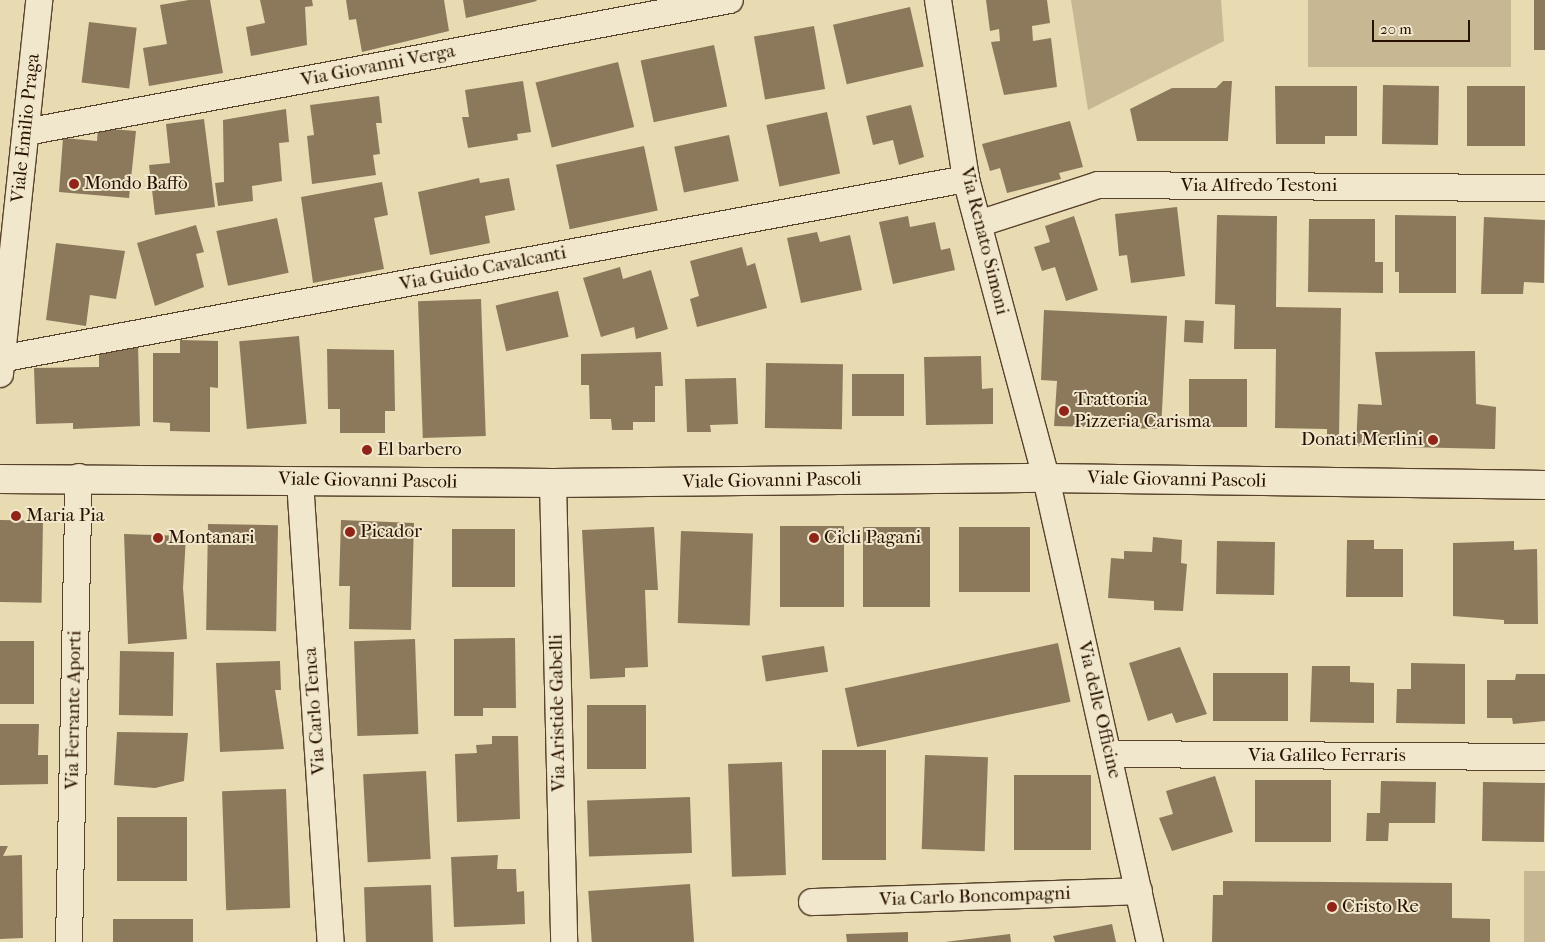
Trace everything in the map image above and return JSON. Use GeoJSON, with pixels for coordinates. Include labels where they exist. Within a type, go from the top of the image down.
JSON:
{"type":"FeatureCollection","features":[{"type":"Feature","properties":{"kind":"street","name":"Viale Emilio Praga"},"geometry":{"type":"LineString","coordinates":[[0,364],[26,132],[38,0]]}},
{"type":"Feature","properties":{"kind":"street","name":"Via Giovanni Verga"},"geometry":{"type":"LineString","coordinates":[[26,132],[730,0]]}},
{"type":"Feature","properties":{"kind":"street","name":"Via Renato Simoni"},"geometry":{"type":"LineString","coordinates":[[938,0],[966,179],[1046,478]]}},
{"type":"Feature","properties":{"kind":"street","name":"Via Guido Cavalcanti"},"geometry":{"type":"LineString","coordinates":[[0,364],[966,179]]}},
{"type":"Feature","properties":{"kind":"street","name":"Via Alfredo Testoni"},"geometry":{"type":"LineString","coordinates":[[978,224],[1098,185],[1545,188]]}},
{"type":"Feature","properties":{"kind":"street","name":"Viale Giovanni Pascoli"},"geometry":{"type":"LineString","coordinates":[[0,479],[80,477],[553,483],[1046,478],[1545,485]]}},
{"type":"Feature","properties":{"kind":"street","name":"Via Ferrante Aporti"},"geometry":{"type":"LineString","coordinates":[[69,942],[80,477]]}},
{"type":"Feature","properties":{"kind":"street","name":"Via delle Officine"},"geometry":{"type":"LineString","coordinates":[[1046,478],[1150,942]]}},
{"type":"Feature","properties":{"kind":"street","name":"Via Carlo Tenca"},"geometry":{"type":"LineString","coordinates":[[300,481],[331,942]]}},
{"type":"Feature","properties":{"kind":"street","name":"Via Aristide Gabelli"},"geometry":{"type":"LineString","coordinates":[[553,483],[564,942]]}},
{"type":"Feature","properties":{"kind":"street","name":"Via Galileo Ferraris"},"geometry":{"type":"LineString","coordinates":[[1108,754],[1545,757]]}},
{"type":"Feature","properties":{"kind":"street","name":"Via Carlo Boncompagni"},"geometry":{"type":"LineString","coordinates":[[812,902],[1139,891]]}},
{"type":"Feature","properties":{"kind":"shaded area"},"geometry":{"type":"Polygon","coordinates":[[[1071,0],[1221,0],[1224,41],[1088,110],[1071,0]]]}},
{"type":"Feature","properties":{"kind":"shaded area"},"geometry":{"type":"Polygon","coordinates":[[[1308,0],[1511,0],[1511,67],[1308,67],[1308,0]]]}},
{"type":"Feature","properties":{"kind":"shaded area"},"geometry":{"type":"Polygon","coordinates":[[[1524,871],[1545,871],[1545,942],[1524,942],[1524,871]]]}},
{"type":"Feature","properties":{"kind":"building"},"geometry":{"type":"Polygon","coordinates":[[[189,0],[210,0],[223,73],[149,86],[143,48],[167,44],[160,5],[189,0]]]}},
{"type":"Feature","properties":{"kind":"building"},"geometry":{"type":"Polygon","coordinates":[[[260,0],[312,0],[313,6],[305,7],[307,45],[251,56],[246,27],[265,23],[260,0]]]}},
{"type":"Feature","properties":{"kind":"building"},"geometry":{"type":"Polygon","coordinates":[[[346,0],[444,0],[449,31],[362,52],[356,19],[349,20],[346,0]]]}},
{"type":"Feature","properties":{"kind":"building"},"geometry":{"type":"Polygon","coordinates":[[[463,0],[536,0],[537,1],[466,18],[463,0]]]}},
{"type":"Feature","properties":{"kind":"building"},"geometry":{"type":"Polygon","coordinates":[[[986,0],[1047,0],[1050,23],[1032,26],[1033,41],[1051,38],[1057,87],[1004,95],[991,42],[1000,41],[999,29],[990,31],[986,0]]]}},
{"type":"Feature","properties":{"kind":"building"},"geometry":{"type":"Polygon","coordinates":[[[1534,0],[1545,0],[1545,50],[1534,50],[1534,0]]]}},
{"type":"Feature","properties":{"kind":"building"},"geometry":{"type":"Polygon","coordinates":[[[910,7],[924,66],[847,84],[833,25],[910,7]]]}},
{"type":"Feature","properties":{"kind":"building"},"geometry":{"type":"Polygon","coordinates":[[[89,22],[137,28],[129,88],[82,83],[89,22]]]}},
{"type":"Feature","properties":{"kind":"building"},"geometry":{"type":"Polygon","coordinates":[[[814,26],[825,89],[765,100],[754,37],[814,26]]]}},
{"type":"Feature","properties":{"kind":"building"},"geometry":{"type":"Polygon","coordinates":[[[714,45],[727,107],[654,122],[641,61],[714,45]]]}},
{"type":"Feature","properties":{"kind":"building"},"geometry":{"type":"Polygon","coordinates":[[[618,62],[634,127],[552,148],[536,83],[618,62]]]}},
{"type":"Feature","properties":{"kind":"building"},"geometry":{"type":"Polygon","coordinates":[[[523,81],[531,132],[517,134],[518,140],[468,148],[462,117],[469,117],[465,90],[523,81]]]}},
{"type":"Feature","properties":{"kind":"building"},"geometry":{"type":"Polygon","coordinates":[[[1223,81],[1232,81],[1228,141],[1137,141],[1130,109],[1172,88],[1216,88],[1223,81]]]}},
{"type":"Feature","properties":{"kind":"building"},"geometry":{"type":"Polygon","coordinates":[[[1383,85],[1439,86],[1438,145],[1382,144],[1383,85]]]}},
{"type":"Feature","properties":{"kind":"building"},"geometry":{"type":"Polygon","coordinates":[[[1275,86],[1357,86],[1357,136],[1325,136],[1325,144],[1276,144],[1275,86]]]}},
{"type":"Feature","properties":{"kind":"building"},"geometry":{"type":"Polygon","coordinates":[[[1467,86],[1525,86],[1525,146],[1467,146],[1467,86]]]}},
{"type":"Feature","properties":{"kind":"building"},"geometry":{"type":"Polygon","coordinates":[[[379,96],[382,123],[376,123],[380,154],[373,155],[376,175],[312,184],[307,136],[314,135],[310,105],[379,96]]]}},
{"type":"Feature","properties":{"kind":"building"},"geometry":{"type":"Polygon","coordinates":[[[911,105],[924,157],[899,165],[893,140],[873,145],[866,116],[911,105]]]}},
{"type":"Feature","properties":{"kind":"building"},"geometry":{"type":"Polygon","coordinates":[[[286,109],[289,142],[279,143],[282,181],[252,186],[253,201],[218,206],[215,183],[224,182],[223,120],[286,109]]]}},
{"type":"Feature","properties":{"kind":"building"},"geometry":{"type":"Polygon","coordinates":[[[827,112],[840,174],[779,187],[766,125],[827,112]]]}},
{"type":"Feature","properties":{"kind":"building"},"geometry":{"type":"Polygon","coordinates":[[[204,119],[215,207],[155,215],[149,165],[170,163],[166,124],[204,119]]]}},
{"type":"Feature","properties":{"kind":"building"},"geometry":{"type":"Polygon","coordinates":[[[1070,121],[1083,167],[1059,173],[1061,179],[1007,193],[1000,168],[990,171],[982,144],[1070,121]]]}},
{"type":"Feature","properties":{"kind":"building"},"geometry":{"type":"Polygon","coordinates":[[[98,128],[136,131],[129,198],[59,192],[63,138],[97,141],[98,128]]]}},
{"type":"Feature","properties":{"kind":"building"},"geometry":{"type":"Polygon","coordinates":[[[729,135],[739,181],[684,193],[674,147],[729,135]]]}},
{"type":"Feature","properties":{"kind":"building"},"geometry":{"type":"Polygon","coordinates":[[[644,146],[658,211],[570,229],[556,165],[644,146]]]}},
{"type":"Feature","properties":{"kind":"building"},"geometry":{"type":"Polygon","coordinates":[[[479,178],[480,183],[509,178],[515,210],[485,216],[490,243],[430,255],[418,192],[479,178]]]}},
{"type":"Feature","properties":{"kind":"building"},"geometry":{"type":"Polygon","coordinates":[[[382,182],[388,215],[374,218],[384,269],[313,283],[301,197],[382,182]]]}},
{"type":"Feature","properties":{"kind":"building"},"geometry":{"type":"Polygon","coordinates":[[[1177,207],[1185,276],[1131,283],[1127,255],[1119,256],[1115,214],[1177,207]]]}},
{"type":"Feature","properties":{"kind":"building"},"geometry":{"type":"Polygon","coordinates":[[[1217,215],[1277,216],[1276,307],[1341,308],[1339,437],[1327,437],[1327,429],[1275,428],[1276,349],[1234,349],[1235,305],[1215,304],[1217,215]]]}},
{"type":"Feature","properties":{"kind":"building"},"geometry":{"type":"Polygon","coordinates":[[[1395,215],[1456,216],[1456,293],[1399,293],[1399,272],[1395,272],[1395,215]]]}},
{"type":"Feature","properties":{"kind":"building"},"geometry":{"type":"Polygon","coordinates":[[[908,216],[910,227],[935,222],[941,250],[950,248],[955,270],[893,284],[879,222],[908,216]]]}},
{"type":"Feature","properties":{"kind":"building"},"geometry":{"type":"Polygon","coordinates":[[[1074,216],[1098,290],[1066,301],[1055,267],[1042,271],[1034,247],[1050,242],[1045,226],[1074,216]]]}},
{"type":"Feature","properties":{"kind":"building"},"geometry":{"type":"Polygon","coordinates":[[[1484,217],[1545,220],[1544,283],[1524,282],[1523,294],[1481,294],[1484,217]]]}},
{"type":"Feature","properties":{"kind":"building"},"geometry":{"type":"Polygon","coordinates":[[[277,218],[289,273],[228,286],[216,231],[277,218]]]}},
{"type":"Feature","properties":{"kind":"building"},"geometry":{"type":"Polygon","coordinates":[[[1309,219],[1375,219],[1375,262],[1383,262],[1383,293],[1308,292],[1309,219]]]}},
{"type":"Feature","properties":{"kind":"building"},"geometry":{"type":"Polygon","coordinates":[[[196,225],[204,252],[196,254],[204,287],[155,306],[137,243],[196,225]]]}},
{"type":"Feature","properties":{"kind":"building"},"geometry":{"type":"Polygon","coordinates":[[[817,232],[820,242],[850,235],[862,290],[801,303],[787,238],[817,232]]]}},
{"type":"Feature","properties":{"kind":"building"},"geometry":{"type":"Polygon","coordinates":[[[56,243],[125,251],[116,299],[90,295],[86,326],[46,320],[56,243]]]}},
{"type":"Feature","properties":{"kind":"building"},"geometry":{"type":"Polygon","coordinates":[[[742,247],[747,266],[755,263],[767,308],[697,327],[690,299],[699,296],[690,261],[742,247]]]}},
{"type":"Feature","properties":{"kind":"building"},"geometry":{"type":"Polygon","coordinates":[[[620,267],[623,279],[651,270],[668,329],[636,339],[634,327],[601,337],[583,278],[620,267]]]}},
{"type":"Feature","properties":{"kind":"building"},"geometry":{"type":"Polygon","coordinates":[[[558,291],[569,337],[506,351],[496,305],[558,291]]]}},
{"type":"Feature","properties":{"kind":"building"},"geometry":{"type":"Polygon","coordinates":[[[481,299],[486,436],[423,438],[418,301],[481,299]]]}},
{"type":"Feature","properties":{"kind":"building"},"geometry":{"type":"Polygon","coordinates":[[[1044,310],[1167,316],[1161,429],[1054,426],[1057,381],[1041,380],[1044,310]]]}},
{"type":"Feature","properties":{"kind":"building"},"geometry":{"type":"Polygon","coordinates":[[[1185,320],[1204,321],[1203,343],[1184,342],[1185,320]]]}},
{"type":"Feature","properties":{"kind":"building"},"geometry":{"type":"Polygon","coordinates":[[[299,336],[307,424],[247,429],[239,341],[299,336]]]}},
{"type":"Feature","properties":{"kind":"building"},"geometry":{"type":"Polygon","coordinates":[[[180,340],[218,341],[218,388],[210,387],[210,432],[170,431],[170,423],[153,422],[153,353],[180,353],[180,340]]]}},
{"type":"Feature","properties":{"kind":"building"},"geometry":{"type":"Polygon","coordinates":[[[138,344],[140,426],[73,429],[73,423],[36,424],[34,368],[99,367],[99,345],[138,344]]]}},
{"type":"Feature","properties":{"kind":"building"},"geometry":{"type":"Polygon","coordinates":[[[327,349],[394,350],[395,411],[385,411],[385,433],[340,433],[340,409],[328,409],[327,349]]]}},
{"type":"Feature","properties":{"kind":"building"},"geometry":{"type":"Polygon","coordinates":[[[1475,351],[1476,404],[1496,407],[1495,449],[1356,446],[1358,404],[1382,405],[1375,352],[1475,351]]]}},
{"type":"Feature","properties":{"kind":"building"},"geometry":{"type":"Polygon","coordinates":[[[661,352],[663,386],[655,386],[655,422],[633,422],[633,430],[612,430],[611,419],[590,419],[589,385],[581,385],[581,354],[661,352]]]}},
{"type":"Feature","properties":{"kind":"building"},"geometry":{"type":"Polygon","coordinates":[[[981,356],[982,389],[993,388],[993,424],[926,425],[924,357],[981,356]]]}},
{"type":"Feature","properties":{"kind":"building"},"geometry":{"type":"Polygon","coordinates":[[[766,363],[843,364],[842,429],[765,428],[766,363]]]}},
{"type":"Feature","properties":{"kind":"building"},"geometry":{"type":"Polygon","coordinates":[[[852,374],[904,374],[904,416],[852,416],[852,374]]]}},
{"type":"Feature","properties":{"kind":"building"},"geometry":{"type":"Polygon","coordinates":[[[736,378],[738,424],[710,425],[711,432],[687,432],[685,379],[736,378]]]}},
{"type":"Feature","properties":{"kind":"building"},"geometry":{"type":"Polygon","coordinates":[[[1189,379],[1247,379],[1247,427],[1189,427],[1189,379]]]}},
{"type":"Feature","properties":{"kind":"building"},"geometry":{"type":"Polygon","coordinates":[[[0,520],[43,521],[42,603],[0,602],[0,520]]]}},
{"type":"Feature","properties":{"kind":"building"},"geometry":{"type":"Polygon","coordinates":[[[341,520],[414,523],[411,630],[349,629],[350,586],[339,586],[341,520]]]}},
{"type":"Feature","properties":{"kind":"building"},"geometry":{"type":"Polygon","coordinates":[[[208,524],[278,525],[276,631],[206,630],[208,524]]]}},
{"type":"Feature","properties":{"kind":"building"},"geometry":{"type":"Polygon","coordinates":[[[780,526],[844,526],[844,607],[780,607],[780,526]]]}},
{"type":"Feature","properties":{"kind":"building"},"geometry":{"type":"Polygon","coordinates":[[[654,527],[658,590],[645,590],[648,667],[625,668],[625,677],[590,679],[582,530],[654,527]]]}},
{"type":"Feature","properties":{"kind":"building"},"geometry":{"type":"Polygon","coordinates":[[[863,527],[930,527],[930,607],[863,607],[863,527]]]}},
{"type":"Feature","properties":{"kind":"building"},"geometry":{"type":"Polygon","coordinates":[[[959,527],[1030,527],[1030,592],[959,592],[959,527]]]}},
{"type":"Feature","properties":{"kind":"building"},"geometry":{"type":"Polygon","coordinates":[[[452,529],[515,529],[515,587],[452,587],[452,529]]]}},
{"type":"Feature","properties":{"kind":"building"},"geometry":{"type":"Polygon","coordinates":[[[681,531],[753,534],[750,625],[678,623],[681,531]]]}},
{"type":"Feature","properties":{"kind":"building"},"geometry":{"type":"Polygon","coordinates":[[[124,534],[186,536],[183,588],[187,639],[128,644],[124,534]]]}},
{"type":"Feature","properties":{"kind":"building"},"geometry":{"type":"Polygon","coordinates":[[[1153,537],[1182,540],[1181,563],[1187,564],[1183,611],[1154,610],[1154,601],[1108,598],[1111,558],[1124,559],[1124,551],[1152,552],[1153,537]]]}},
{"type":"Feature","properties":{"kind":"building"},"geometry":{"type":"Polygon","coordinates":[[[1347,540],[1374,540],[1374,549],[1403,549],[1403,597],[1346,597],[1347,540]]]}},
{"type":"Feature","properties":{"kind":"building"},"geometry":{"type":"Polygon","coordinates":[[[1217,541],[1275,542],[1274,595],[1216,594],[1217,541]]]}},
{"type":"Feature","properties":{"kind":"building"},"geometry":{"type":"Polygon","coordinates":[[[1514,541],[1514,550],[1537,549],[1538,624],[1504,624],[1504,620],[1453,616],[1453,543],[1514,541]]]}},
{"type":"Feature","properties":{"kind":"building"},"geometry":{"type":"Polygon","coordinates":[[[515,638],[516,708],[483,708],[483,716],[454,716],[454,639],[515,638]]]}},
{"type":"Feature","properties":{"kind":"building"},"geometry":{"type":"Polygon","coordinates":[[[415,639],[418,734],[357,736],[354,641],[415,639]]]}},
{"type":"Feature","properties":{"kind":"building"},"geometry":{"type":"Polygon","coordinates":[[[0,641],[34,641],[34,704],[0,704],[0,641]]]}},
{"type":"Feature","properties":{"kind":"building"},"geometry":{"type":"Polygon","coordinates":[[[1058,643],[1070,702],[857,747],[845,688],[1058,643]]]}},
{"type":"Feature","properties":{"kind":"building"},"geometry":{"type":"Polygon","coordinates":[[[824,646],[828,672],[766,682],[762,656],[824,646]]]}},
{"type":"Feature","properties":{"kind":"building"},"geometry":{"type":"Polygon","coordinates":[[[1180,647],[1207,714],[1176,723],[1172,713],[1148,721],[1129,663],[1180,647]]]}},
{"type":"Feature","properties":{"kind":"building"},"geometry":{"type":"Polygon","coordinates":[[[120,651],[174,652],[173,716],[119,715],[120,651]]]}},
{"type":"Feature","properties":{"kind":"building"},"geometry":{"type":"Polygon","coordinates":[[[280,661],[281,690],[275,690],[284,749],[220,752],[216,663],[280,661]]]}},
{"type":"Feature","properties":{"kind":"building"},"geometry":{"type":"Polygon","coordinates":[[[1411,663],[1465,664],[1465,724],[1396,723],[1397,689],[1411,689],[1411,663]]]}},
{"type":"Feature","properties":{"kind":"building"},"geometry":{"type":"Polygon","coordinates":[[[1312,666],[1350,666],[1350,682],[1374,683],[1374,723],[1310,722],[1312,666]]]}},
{"type":"Feature","properties":{"kind":"building"},"geometry":{"type":"Polygon","coordinates":[[[1213,673],[1288,673],[1288,721],[1213,721],[1213,673]]]}},
{"type":"Feature","properties":{"kind":"building"},"geometry":{"type":"Polygon","coordinates":[[[1516,674],[1545,674],[1545,721],[1513,724],[1512,718],[1487,718],[1487,680],[1515,680],[1516,674]]]}},
{"type":"Feature","properties":{"kind":"building"},"geometry":{"type":"Polygon","coordinates":[[[587,705],[646,705],[646,769],[587,769],[587,705]]]}},
{"type":"Feature","properties":{"kind":"building"},"geometry":{"type":"Polygon","coordinates":[[[0,724],[39,724],[38,755],[48,755],[48,784],[0,785],[0,724]]]}},
{"type":"Feature","properties":{"kind":"building"},"geometry":{"type":"Polygon","coordinates":[[[117,732],[188,733],[184,781],[155,788],[114,785],[117,732]]]}},
{"type":"Feature","properties":{"kind":"building"},"geometry":{"type":"Polygon","coordinates":[[[492,736],[518,736],[520,819],[457,822],[455,754],[477,753],[476,745],[492,744],[492,736]]]}},
{"type":"Feature","properties":{"kind":"building"},"geometry":{"type":"Polygon","coordinates":[[[822,750],[886,750],[886,860],[822,860],[822,750]]]}},
{"type":"Feature","properties":{"kind":"building"},"geometry":{"type":"Polygon","coordinates":[[[925,755],[988,757],[985,851],[922,849],[925,755]]]}},
{"type":"Feature","properties":{"kind":"building"},"geometry":{"type":"Polygon","coordinates":[[[782,762],[786,875],[732,877],[728,764],[782,762]]]}},
{"type":"Feature","properties":{"kind":"building"},"geometry":{"type":"Polygon","coordinates":[[[426,771],[431,859],[368,862],[363,774],[426,771]]]}},
{"type":"Feature","properties":{"kind":"building"},"geometry":{"type":"Polygon","coordinates":[[[1014,775],[1091,775],[1091,850],[1014,850],[1014,775]]]}},
{"type":"Feature","properties":{"kind":"building"},"geometry":{"type":"Polygon","coordinates":[[[1215,776],[1233,832],[1172,851],[1159,818],[1173,814],[1166,791],[1215,776]]]}},
{"type":"Feature","properties":{"kind":"building"},"geometry":{"type":"Polygon","coordinates":[[[1255,780],[1331,780],[1331,842],[1255,842],[1255,780]]]}},
{"type":"Feature","properties":{"kind":"building"},"geometry":{"type":"Polygon","coordinates":[[[1381,781],[1436,782],[1435,823],[1389,823],[1388,841],[1366,841],[1367,813],[1380,813],[1381,781]]]}},
{"type":"Feature","properties":{"kind":"building"},"geometry":{"type":"Polygon","coordinates":[[[1483,782],[1545,783],[1544,842],[1482,841],[1483,782]]]}},
{"type":"Feature","properties":{"kind":"building"},"geometry":{"type":"Polygon","coordinates":[[[286,789],[290,908],[226,910],[222,791],[286,789]]]}},
{"type":"Feature","properties":{"kind":"building"},"geometry":{"type":"Polygon","coordinates":[[[690,797],[692,853],[589,857],[587,801],[690,797]]]}},
{"type":"Feature","properties":{"kind":"building"},"geometry":{"type":"Polygon","coordinates":[[[117,817],[187,817],[187,881],[117,881],[117,817]]]}},
{"type":"Feature","properties":{"kind":"building"},"geometry":{"type":"Polygon","coordinates":[[[0,846],[8,846],[3,856],[22,855],[23,938],[0,939],[0,846]]]}},
{"type":"Feature","properties":{"kind":"building"},"geometry":{"type":"Polygon","coordinates":[[[498,855],[497,869],[516,869],[517,892],[524,891],[525,924],[454,927],[451,857],[498,855]]]}},
{"type":"Feature","properties":{"kind":"building","name":"Cristo Re"},"geometry":{"type":"Polygon","coordinates":[[[1223,881],[1452,883],[1452,918],[1490,919],[1490,942],[1212,942],[1213,895],[1223,895],[1223,881]]]}},
{"type":"Feature","properties":{"kind":"building"},"geometry":{"type":"Polygon","coordinates":[[[690,884],[694,942],[592,942],[588,891],[690,884]]]}},
{"type":"Feature","properties":{"kind":"building"},"geometry":{"type":"Polygon","coordinates":[[[431,885],[433,942],[366,942],[364,887],[431,885]]]}},
{"type":"Feature","properties":{"kind":"building"},"geometry":{"type":"Polygon","coordinates":[[[113,919],[193,919],[193,942],[113,942],[113,919]]]}},
{"type":"Feature","properties":{"kind":"building"},"geometry":{"type":"Polygon","coordinates":[[[1112,924],[1116,942],[1055,942],[1053,936],[1112,924]]]}},
{"type":"Feature","properties":{"kind":"building"},"geometry":{"type":"Polygon","coordinates":[[[908,932],[908,942],[847,942],[846,934],[908,932]]]}},
{"type":"Feature","properties":{"kind":"building"},"geometry":{"type":"Polygon","coordinates":[[[1010,934],[1010,942],[945,942],[1010,934]]]}},
{"type":"Feature","properties":{"kind":"place","name":"Mondo Baffo"},"geometry":{"type":"Point","coordinates":[74,184]}},
{"type":"Feature","properties":{"kind":"place","name":"Trattoria Pizzeria Carisma"},"geometry":{"type":"Point","coordinates":[1064,411]}},
{"type":"Feature","properties":{"kind":"place","name":"Donati Merlini"},"geometry":{"type":"Point","coordinates":[1433,440]}},
{"type":"Feature","properties":{"kind":"place","name":"El barbero"},"geometry":{"type":"Point","coordinates":[367,450]}},
{"type":"Feature","properties":{"kind":"place","name":"Maria Pia"},"geometry":{"type":"Point","coordinates":[16,516]}},
{"type":"Feature","properties":{"kind":"place","name":"Picador"},"geometry":{"type":"Point","coordinates":[350,532]}},
{"type":"Feature","properties":{"kind":"place","name":"Montanari"},"geometry":{"type":"Point","coordinates":[158,538]}},
{"type":"Feature","properties":{"kind":"place","name":"Cicli Pagani"},"geometry":{"type":"Point","coordinates":[814,538]}},
{"type":"Feature","properties":{"kind":"place","name":"Cristo Re"},"geometry":{"type":"Point","coordinates":[1332,907]}}]}
